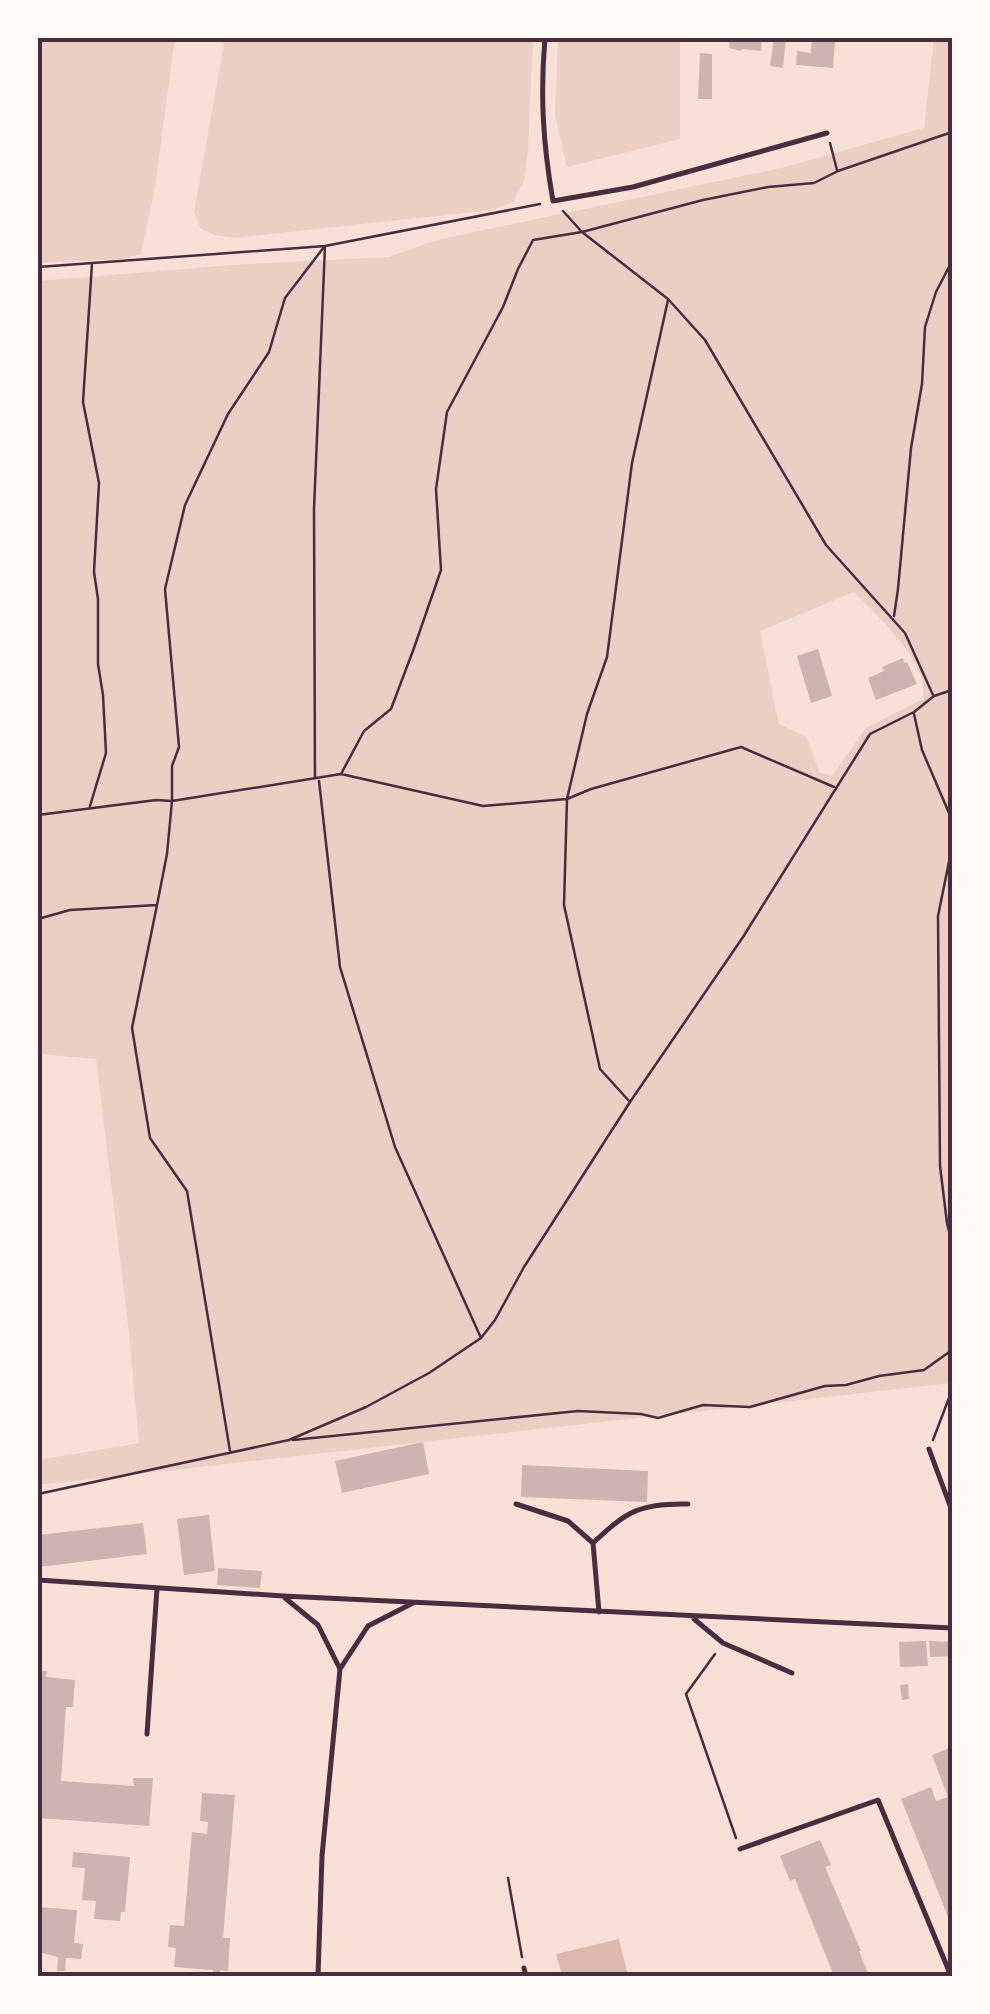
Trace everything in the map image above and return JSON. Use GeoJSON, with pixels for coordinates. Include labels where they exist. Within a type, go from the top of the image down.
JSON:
{"type":"FeatureCollection","features":[{"type":"Feature","properties":{"kind":"lane"},"geometry":{"type":"LineString","coordinates":[[546,38],[541,84],[553,201],[633,187],[827,132]]}},
{"type":"Feature","properties":{"kind":"lane"},"geometry":{"type":"LineString","coordinates":[[929,1449],[952,1511]]}},
{"type":"Feature","properties":{"kind":"lane"},"geometry":{"type":"LineString","coordinates":[[516,1504],[568,1521],[592,1543],[598,1612]]}},
{"type":"Feature","properties":{"kind":"lane"},"geometry":{"type":"LineString","coordinates":[[592,1543],[620,1518],[656,1504],[688,1504]]}},
{"type":"Feature","properties":{"kind":"lane"},"geometry":{"type":"LineString","coordinates":[[38,1580],[283,1596],[952,1628]]}},
{"type":"Feature","properties":{"kind":"lane"},"geometry":{"type":"LineString","coordinates":[[147,1734],[157,1588]]}},
{"type":"Feature","properties":{"kind":"lane"},"geometry":{"type":"LineString","coordinates":[[283,1596],[318,1624],[340,1669]]}},
{"type":"Feature","properties":{"kind":"lane"},"geometry":{"type":"LineString","coordinates":[[318,1976],[322,1856],[340,1669],[368,1626],[415,1602]]}},
{"type":"Feature","properties":{"kind":"lane"},"geometry":{"type":"LineString","coordinates":[[692,1617],[724,1642],[792,1673]]}},
{"type":"Feature","properties":{"kind":"lane"},"geometry":{"type":"LineString","coordinates":[[740,1849],[878,1800],[951,1976]]}},
{"type":"Feature","properties":{"kind":"path"},"geometry":{"type":"LineString","coordinates":[[827,132],[838,171]]}},
{"type":"Feature","properties":{"kind":"path"},"geometry":{"type":"LineString","coordinates":[[341,774],[364,732],[390,709],[441,570],[436,488],[446,412],[503,307],[532,240],[582,232],[703,200],[768,187],[814,183],[952,132]]}},
{"type":"Feature","properties":{"kind":"path"},"geometry":{"type":"LineString","coordinates":[[38,267],[325,246],[553,201],[582,232],[668,298],[705,340],[826,545],[906,633],[934,696]]}},
{"type":"Feature","properties":{"kind":"path"},"geometry":{"type":"LineString","coordinates":[[325,246],[314,509],[317,779],[340,967],[395,1147],[481,1338]]}},
{"type":"Feature","properties":{"kind":"path"},"geometry":{"type":"LineString","coordinates":[[230,1453],[187,1191],[150,1138],[132,1028],[167,854],[172,766],[179,747],[165,589],[185,504],[228,414],[269,352],[285,298],[325,246]]}},
{"type":"Feature","properties":{"kind":"path"},"geometry":{"type":"LineString","coordinates":[[893,618],[911,448],[922,384],[925,327],[936,292],[952,262]]}},
{"type":"Feature","properties":{"kind":"path"},"geometry":{"type":"LineString","coordinates":[[89,808],[106,753],[94,572],[99,483],[83,402],[92,263]]}},
{"type":"Feature","properties":{"kind":"path"},"geometry":{"type":"LineString","coordinates":[[630,1102],[600,1069],[564,905],[567,800],[586,714],[607,657],[632,464],[668,298]]}},
{"type":"Feature","properties":{"kind":"path"},"geometry":{"type":"LineString","coordinates":[[289,1440],[366,1407],[429,1373],[481,1338],[630,1102],[743,937],[870,734],[914,712],[934,696],[952,690]]}},
{"type":"Feature","properties":{"kind":"path"},"geometry":{"type":"LineString","coordinates":[[914,712],[922,750],[952,820]]}},
{"type":"Feature","properties":{"kind":"path"},"geometry":{"type":"LineString","coordinates":[[38,815],[172,801],[341,774],[482,806],[567,800],[592,789],[741,748],[835,788]]}},
{"type":"Feature","properties":{"kind":"path"},"geometry":{"type":"LineString","coordinates":[[952,848],[938,916],[940,1166],[952,1244]]}},
{"type":"Feature","properties":{"kind":"path"},"geometry":{"type":"LineString","coordinates":[[38,919],[70,910],[157,905]]}},
{"type":"Feature","properties":{"kind":"path"},"geometry":{"type":"LineString","coordinates":[[38,1494],[289,1440],[578,1411],[658,1418],[703,1405],[750,1406],[824,1386],[924,1370],[952,1350]]}},
{"type":"Feature","properties":{"kind":"path"},"geometry":{"type":"LineString","coordinates":[[929,1449],[952,1390]]}},
{"type":"Feature","properties":{"kind":"path"},"geometry":{"type":"LineString","coordinates":[[724,1642],[686,1694],[740,1849]]}},
{"type":"Feature","properties":{"kind":"path"},"geometry":{"type":"LineString","coordinates":[[508,1878],[525,1972]]}},
{"type":"Feature","properties":{"kind":"shaded area"},"geometry":{"type":"Polygon","coordinates":[[[38,38],[175,38],[155,187],[141,254],[122,259],[38,263],[38,38]]]}},
{"type":"Feature","properties":{"kind":"shaded area"},"geometry":{"type":"Polygon","coordinates":[[[225,38],[533,38],[524,181],[513,202],[492,210],[234,238],[201,229],[194,212],[225,38]]]}},
{"type":"Feature","properties":{"kind":"shaded area"},"geometry":{"type":"Polygon","coordinates":[[[558,38],[680,38],[680,139],[567,167],[555,115],[558,38]]]}},
{"type":"Feature","properties":{"kind":"shaded area"},"geometry":{"type":"Polygon","coordinates":[[[934,38],[952,38],[952,1383],[38,1485],[38,1460],[139,1443],[96,1059],[38,1054],[38,281],[389,257],[460,235],[781,168],[924,128],[934,38]],[[854,592],[760,631],[779,724],[807,737],[819,772],[832,776],[866,728],[923,699],[923,685],[910,655],[854,592]]]}},
{"type":"Feature","properties":{"kind":"shaded area"},"geometry":{"type":"Polygon","coordinates":[[[619,1939],[628,1976],[562,1976],[556,1954],[619,1939]]]}},
{"type":"Feature","properties":{"kind":"building"},"geometry":{"type":"Polygon","coordinates":[[[730,38],[762,38],[761,51],[729,48],[730,38]]]}},
{"type":"Feature","properties":{"kind":"building"},"geometry":{"type":"Polygon","coordinates":[[[774,38],[786,38],[783,68],[770,66],[774,38]]]}},
{"type":"Feature","properties":{"kind":"building"},"geometry":{"type":"Polygon","coordinates":[[[812,40],[835,42],[833,68],[796,65],[797,51],[811,53],[812,40]]]}},
{"type":"Feature","properties":{"kind":"building"},"geometry":{"type":"Polygon","coordinates":[[[700,53],[712,54],[712,99],[698,99],[700,53]]]}},
{"type":"Feature","properties":{"kind":"building"},"geometry":{"type":"Polygon","coordinates":[[[818,649],[832,696],[811,703],[797,656],[818,649]]]}},
{"type":"Feature","properties":{"kind":"building"},"geometry":{"type":"Polygon","coordinates":[[[903,658],[917,684],[876,700],[868,678],[903,658]]]}},
{"type":"Feature","properties":{"kind":"building"},"geometry":{"type":"Polygon","coordinates":[[[423,1442],[429,1474],[342,1493],[335,1461],[423,1442]]]}},
{"type":"Feature","properties":{"kind":"building"},"geometry":{"type":"Polygon","coordinates":[[[522,1465],[648,1471],[647,1502],[521,1497],[522,1465]]]}},
{"type":"Feature","properties":{"kind":"building"},"geometry":{"type":"Polygon","coordinates":[[[209,1515],[215,1571],[184,1575],[177,1519],[209,1515]]]}},
{"type":"Feature","properties":{"kind":"building"},"geometry":{"type":"Polygon","coordinates":[[[143,1523],[147,1554],[38,1567],[38,1535],[143,1523]]]}},
{"type":"Feature","properties":{"kind":"building"},"geometry":{"type":"Polygon","coordinates":[[[218,1568],[262,1571],[260,1588],[217,1585],[218,1568]]]}},
{"type":"Feature","properties":{"kind":"building"},"geometry":{"type":"Polygon","coordinates":[[[926,1641],[928,1666],[900,1667],[899,1642],[926,1641]]]}},
{"type":"Feature","properties":{"kind":"building"},"geometry":{"type":"Polygon","coordinates":[[[929,1641],[952,1642],[952,1656],[930,1657],[929,1641]]]}},
{"type":"Feature","properties":{"kind":"building"},"geometry":{"type":"Polygon","coordinates":[[[38,1670],[47,1671],[46,1677],[75,1680],[73,1707],[66,1707],[61,1781],[134,1786],[133,1778],[153,1778],[149,1826],[38,1818],[38,1670]]]}},
{"type":"Feature","properties":{"kind":"building"},"geometry":{"type":"Polygon","coordinates":[[[908,1684],[909,1699],[902,1700],[900,1685],[908,1684]]]}},
{"type":"Feature","properties":{"kind":"building"},"geometry":{"type":"Polygon","coordinates":[[[952,1747],[952,1927],[901,1799],[931,1787],[936,1801],[948,1797],[932,1755],[952,1747]]]}},
{"type":"Feature","properties":{"kind":"building"},"geometry":{"type":"Polygon","coordinates":[[[202,1793],[235,1795],[223,1938],[230,1938],[228,1971],[220,1970],[220,1976],[213,1975],[213,1970],[174,1967],[176,1948],[168,1947],[170,1925],[184,1926],[192,1832],[207,1834],[208,1822],[200,1821],[202,1793]]]}},
{"type":"Feature","properties":{"kind":"building"},"geometry":{"type":"Polygon","coordinates":[[[820,1840],[831,1865],[825,1867],[869,1976],[834,1976],[795,1879],[790,1881],[780,1856],[820,1840]]]}},
{"type":"Feature","properties":{"kind":"building"},"geometry":{"type":"Polygon","coordinates":[[[73,1852],[130,1857],[125,1912],[121,1912],[120,1921],[94,1919],[96,1901],[82,1900],[85,1868],[72,1867],[73,1852]]]}},
{"type":"Feature","properties":{"kind":"building"},"geometry":{"type":"Polygon","coordinates":[[[38,1907],[77,1910],[74,1943],[83,1944],[81,1959],[66,1958],[65,1971],[57,1971],[58,1957],[38,1952],[38,1907]]]}}]}
